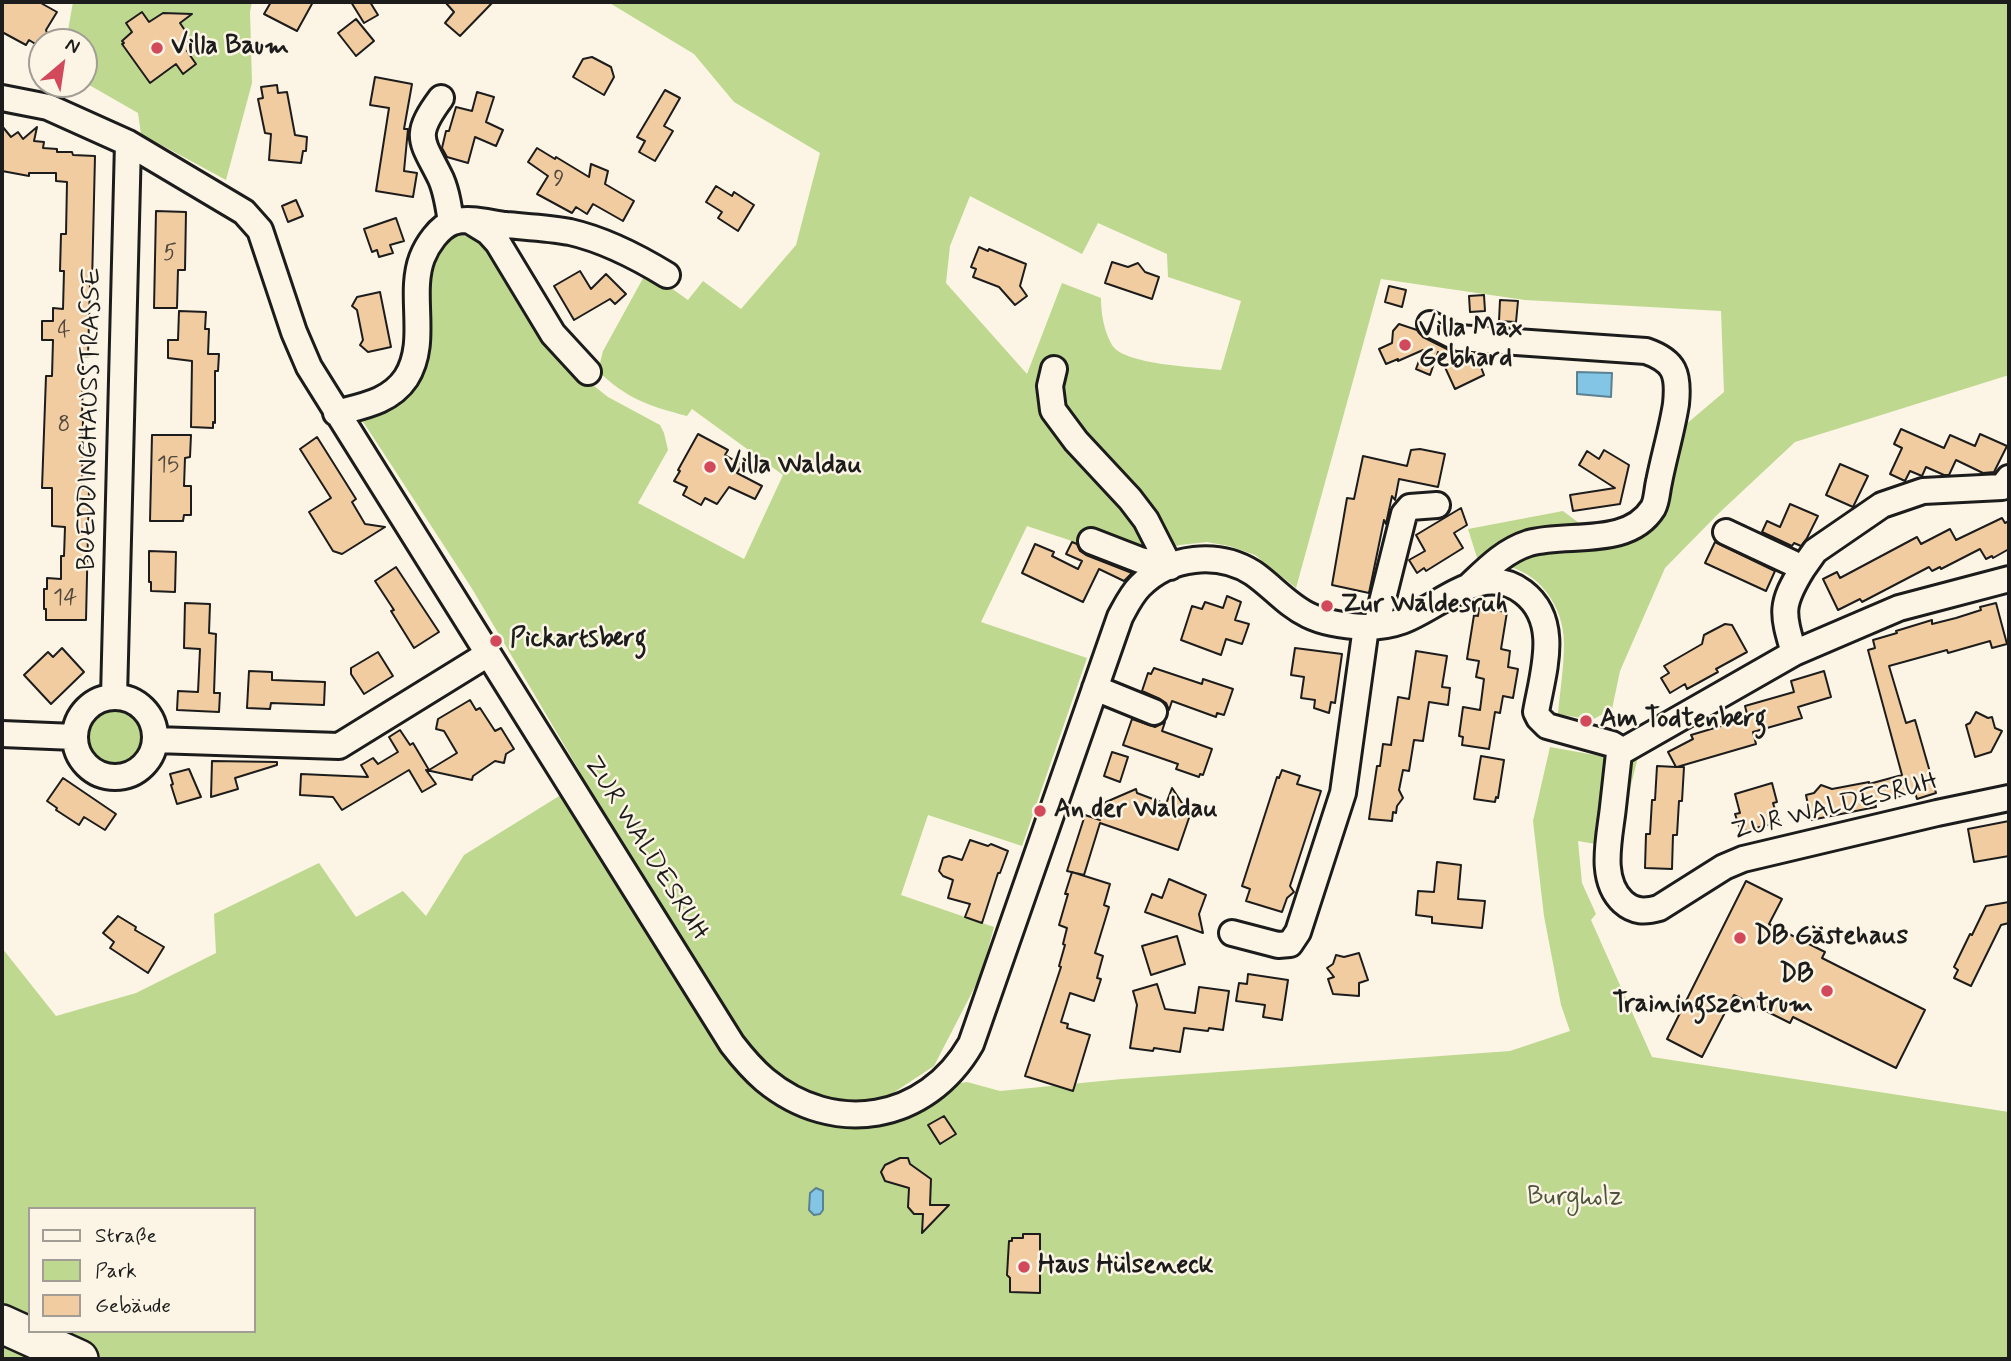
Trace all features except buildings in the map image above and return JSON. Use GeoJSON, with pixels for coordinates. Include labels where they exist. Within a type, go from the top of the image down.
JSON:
{"type":"FeatureCollection","features":[{"type":"Feature","properties":{"kind":"highway"},"geometry":{"type":"LineString","coordinates":[[2,1324],[79,1359]]}},
{"type":"Feature","properties":{"kind":"street","name":"ZUR WALDESRUH"},"geometry":{"type":"LineString","coordinates":[[2,98],[54,109],[128,143],[226,200],[254,221],[260,230],[301,351],[336,413],[732,1044],[766,1082],[811,1106],[834,1113],[856,1115],[896,1110],[931,1091],[961,1062],[971,1044],[1120,617],[1140,585],[1155,574],[1185,561],[1219,560],[1237,565],[1254,574],[1310,617],[1333,623],[1371,626],[1402,621],[1468,586],[1483,581],[1499,581],[1511,585],[1531,599],[1544,619],[1546,631],[1546,653],[1536,712],[1539,718],[1547,726],[1612,744],[1619,753],[1608,848],[1609,875],[1618,897],[1637,910],[1647,912],[1659,908],[1724,867],[1743,859],[2009,798]]}},
{"type":"Feature","properties":{"kind":"street"},"geometry":{"type":"LineString","coordinates":[[440,98],[426,119],[422,136],[424,147],[441,180],[448,201],[460,221],[488,232],[498,243],[553,334],[588,372]]}},
{"type":"Feature","properties":{"kind":"street","name":"BOEDDINGHAUSSTRASSE"},"geometry":{"type":"LineString","coordinates":[[114,697],[128,143]]}},
{"type":"Feature","properties":{"kind":"street"},"geometry":{"type":"LineString","coordinates":[[336,413],[387,397],[407,377],[416,352],[417,277],[421,259],[428,244],[460,221],[568,232],[603,242],[635,256],[667,275]]}},
{"type":"Feature","properties":{"kind":"street","name":"ZUR WALDESRUH"},"geometry":{"type":"LineString","coordinates":[[1430,324],[1458,338],[1646,351],[1664,357],[1676,376],[1676,403],[1654,507],[1636,525],[1612,534],[1529,543],[1501,556],[1468,586]]}},
{"type":"Feature","properties":{"kind":"street"},"geometry":{"type":"LineString","coordinates":[[1054,369],[1050,386],[1053,410],[1076,441],[1146,520],[1170,567]]}},
{"type":"Feature","properties":{"kind":"street"},"geometry":{"type":"LineString","coordinates":[[1794,653],[1784,619],[1788,593],[1815,551],[1882,505],[1923,491],[2003,488],[2009,478]]}},
{"type":"Feature","properties":{"kind":"street"},"geometry":{"type":"LineString","coordinates":[[1232,933],[1278,945],[1290,944],[1298,932],[1343,793],[1371,626],[1404,514],[1410,507],[1437,505]]}},
{"type":"Feature","properties":{"kind":"street"},"geometry":{"type":"LineString","coordinates":[[1726,532],[1803,568]]}},
{"type":"Feature","properties":{"kind":"street"},"geometry":{"type":"LineString","coordinates":[[1091,541],[1140,560],[1170,567]]}},
{"type":"Feature","properties":{"kind":"street"},"geometry":{"type":"LineString","coordinates":[[1619,753],[1794,653],[1899,608],[2009,579]]}},
{"type":"Feature","properties":{"kind":"street"},"geometry":{"type":"LineString","coordinates":[[155,740],[339,746],[488,654]]}},
{"type":"Feature","properties":{"kind":"street"},"geometry":{"type":"LineString","coordinates":[[1095,688],[1154,712]]}},
{"type":"Feature","properties":{"kind":"street"},"geometry":{"type":"LineString","coordinates":[[114,697],[125,698],[144,709],[154,729],[155,740],[152,753],[144,764],[121,777],[94,772],[77,750],[75,737],[82,713],[102,699],[114,697]]}},
{"type":"Feature","properties":{"kind":"street"},"geometry":{"type":"LineString","coordinates":[[2,734],[75,737]]}},
{"type":"Feature","properties":{"kind":"green space"},"geometry":{"type":"Polygon","coordinates":[[[73,2],[252,2],[252,83],[226,180],[141,134],[138,113],[98,90],[98,28],[68,28],[73,2]]]}},
{"type":"Feature","properties":{"kind":"green space","name":"Burgholz"},"geometry":{"type":"Polygon","coordinates":[[[608,2],[2009,2],[2009,375],[1795,442],[1665,568],[1620,671],[1612,709],[1592,720],[1558,714],[1564,643],[1563,629],[1554,603],[1537,582],[1526,574],[1501,565],[1479,564],[1468,529],[1563,511],[1587,529],[1630,519],[1662,488],[1684,426],[1724,392],[1721,311],[1525,300],[1381,279],[1296,588],[1255,555],[1229,546],[1207,542],[1180,545],[1157,552],[1112,559],[1069,540],[1027,526],[981,622],[1087,658],[1022,846],[928,815],[901,895],[994,927],[981,975],[934,1066],[890,1095],[967,1082],[1000,1091],[1122,1079],[1510,1051],[1570,1031],[1561,1005],[1544,916],[1533,821],[1550,747],[1606,757],[1640,749],[1631,785],[1620,863],[1613,847],[1578,841],[1582,883],[1596,914],[1591,920],[1652,1057],[2009,1112],[2009,1359],[2,1359],[2,948],[56,1016],[136,993],[216,953],[214,914],[319,863],[356,917],[403,891],[426,916],[464,855],[564,793],[580,772],[471,587],[358,414],[394,400],[423,283],[438,242],[455,235],[479,238],[589,382],[608,397],[660,425],[668,450],[638,503],[744,559],[783,475],[692,409],[687,416],[650,405],[629,395],[598,371],[603,351],[647,271],[688,300],[703,281],[741,309],[796,245],[820,153],[734,102],[694,54],[608,2]],[[970,196],[950,246],[946,283],[1027,374],[1062,283],[1101,298],[1107,334],[1119,352],[1145,361],[1221,370],[1241,301],[1168,277],[1167,254],[1098,223],[1082,254],[970,196]]]}},
{"type":"Feature","properties":{"kind":"green space"},"geometry":{"type":"Polygon","coordinates":[[[109,706],[121,706],[137,715],[144,725],[144,749],[137,759],[121,768],[109,768],[98,763],[89,754],[84,743],[84,731],[89,720],[98,711],[109,706]]]}},
{"type":"Feature","properties":{"kind":"water"},"geometry":{"type":"Polygon","coordinates":[[[1577,372],[1612,373],[1611,397],[1577,394],[1577,372]]]}},
{"type":"Feature","properties":{"kind":"water"},"geometry":{"type":"Polygon","coordinates":[[[816,1188],[823,1191],[823,1210],[814,1215],[809,1210],[810,1193],[816,1188]]]}},
{"type":"Feature","properties":{"kind":"place","name":"Villa Baum"},"geometry":{"type":"Point","coordinates":[157,48]}},
{"type":"Feature","properties":{"kind":"place","name":"Villa Max Gebhard"},"geometry":{"type":"Point","coordinates":[1405,345]}},
{"type":"Feature","properties":{"kind":"place","name":"Villa Waldau"},"geometry":{"type":"Point","coordinates":[710,467]}},
{"type":"Feature","properties":{"kind":"place","name":"Zur Waldesruh"},"geometry":{"type":"Point","coordinates":[1327,606]}},
{"type":"Feature","properties":{"kind":"place","name":"Pickartsberg"},"geometry":{"type":"Point","coordinates":[496,641]}},
{"type":"Feature","properties":{"kind":"place","name":"Am Todtenberg"},"geometry":{"type":"Point","coordinates":[1586,721]}},
{"type":"Feature","properties":{"kind":"place","name":"An der Waldau"},"geometry":{"type":"Point","coordinates":[1040,811]}},
{"type":"Feature","properties":{"kind":"place","name":"DB Gästehaus"},"geometry":{"type":"Point","coordinates":[1740,938]}},
{"type":"Feature","properties":{"kind":"place","name":"DB Trainingszentrum"},"geometry":{"type":"Point","coordinates":[1827,991]}},
{"type":"Feature","properties":{"kind":"place","name":"Haus Hülseneck"},"geometry":{"type":"Point","coordinates":[1024,1267]}}]}
